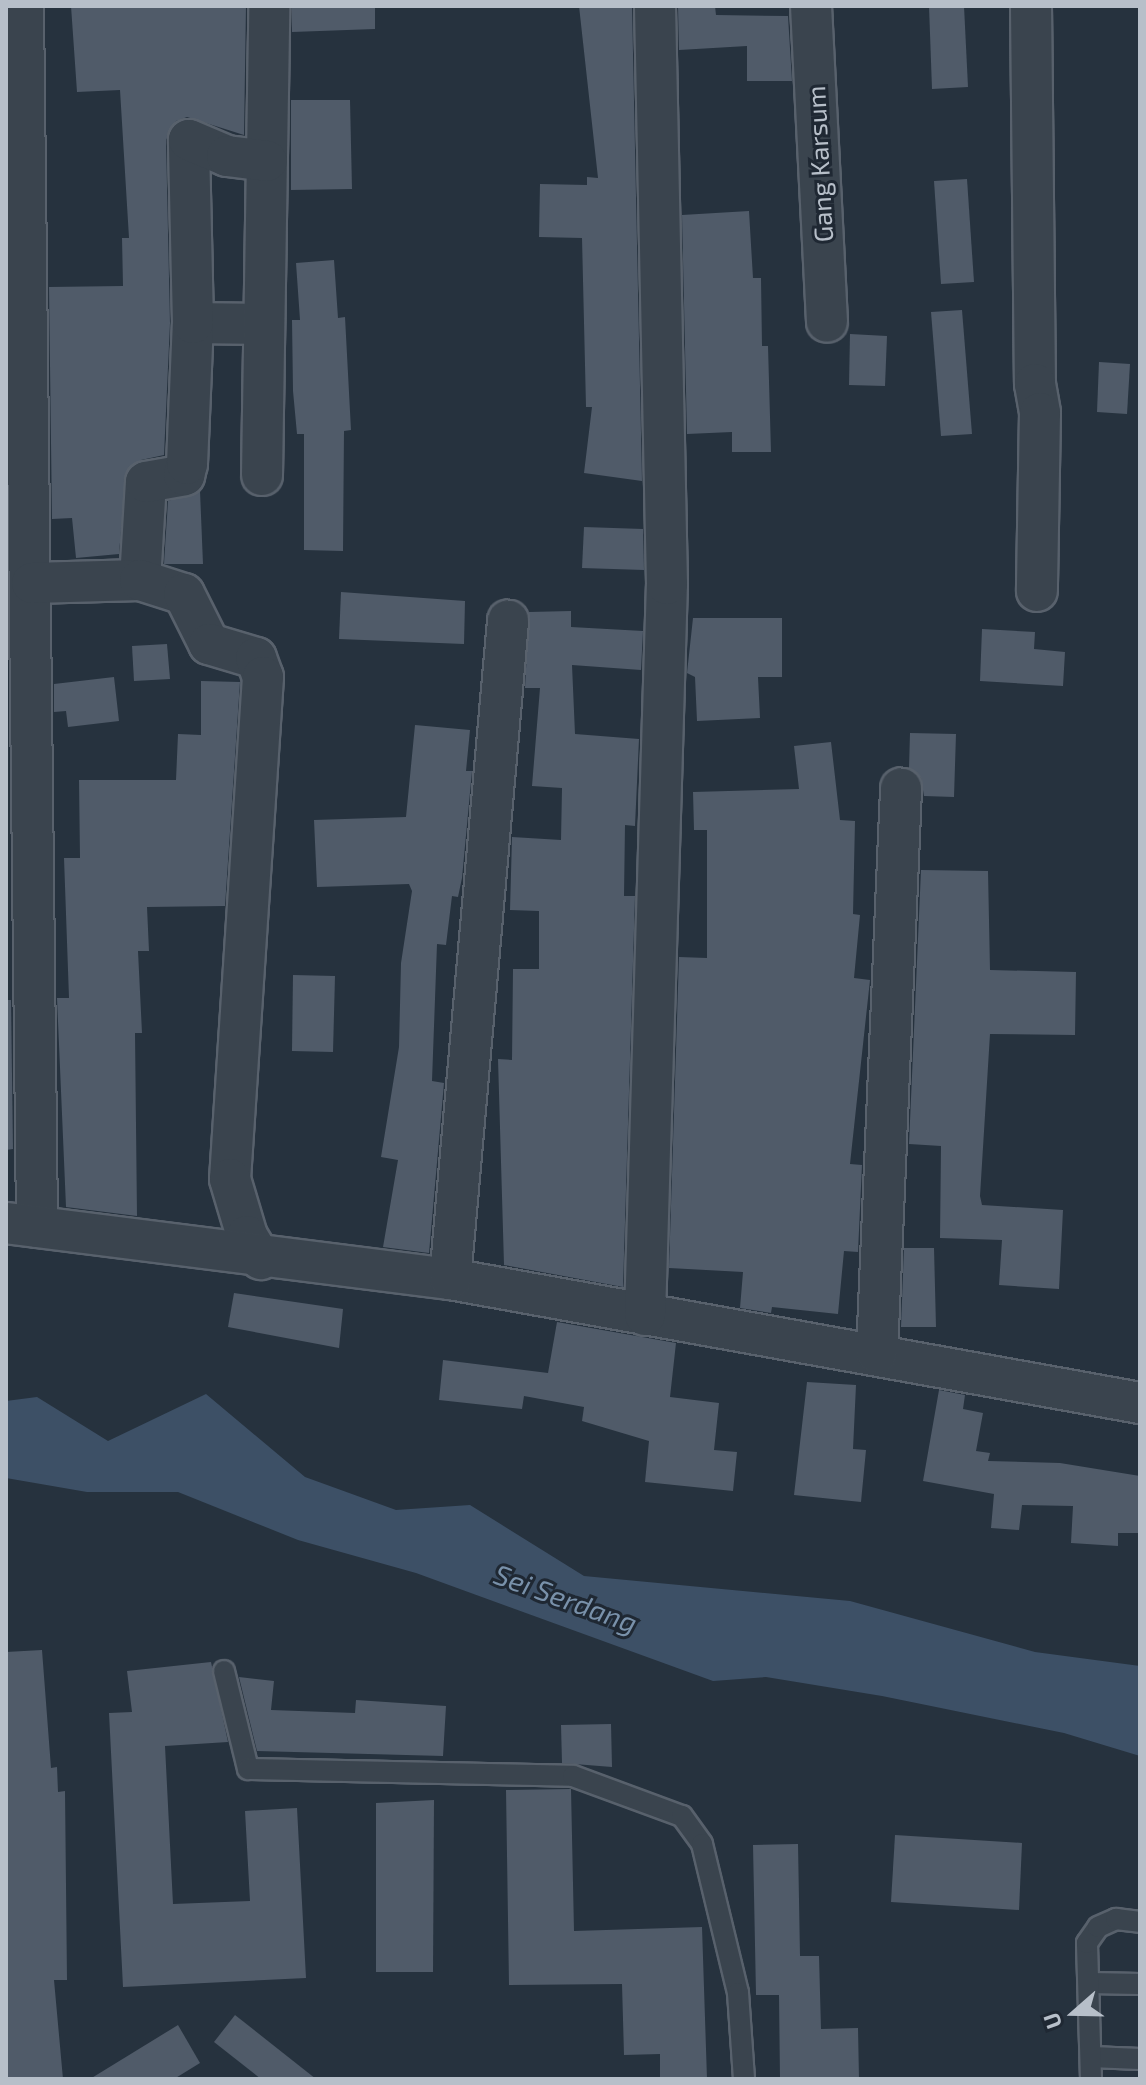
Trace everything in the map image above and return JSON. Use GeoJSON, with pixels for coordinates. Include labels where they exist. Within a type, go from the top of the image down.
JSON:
{"type":"FeatureCollection","features":[{"type":"Feature","properties":{"kind":"street"},"geometry":{"type":"LineString","coordinates":[[23,6],[32,583],[22,1225],[261,1259],[450,1279],[877,1353],[1108,1402],[1140,1403]]}},
{"type":"Feature","properties":{"kind":"street"},"geometry":{"type":"LineString","coordinates":[[262,475],[269,6]]}},
{"type":"Feature","properties":{"kind":"street"},"geometry":{"type":"LineString","coordinates":[[645,1315],[667,584],[655,6]]}},
{"type":"Feature","properties":{"kind":"street","name":"Gang Karsum"},"geometry":{"type":"LineString","coordinates":[[811,6],[827,322]]}},
{"type":"Feature","properties":{"kind":"street"},"geometry":{"type":"LineString","coordinates":[[1031,6],[1035,384],[1040,413],[1037,591]]}},
{"type":"Feature","properties":{"kind":"street"},"geometry":{"type":"LineString","coordinates":[[140,580],[146,482],[184,475],[187,464],[193,323],[189,140],[227,156],[267,161]]}},
{"type":"Feature","properties":{"kind":"street"},"geometry":{"type":"LineString","coordinates":[[193,323],[264,324]]}},
{"type":"Feature","properties":{"kind":"street"},"geometry":{"type":"LineString","coordinates":[[32,583],[140,580],[184,594],[209,644],[256,658],[263,677],[230,1179],[247,1236],[261,1259]]}},
{"type":"Feature","properties":{"kind":"street"},"geometry":{"type":"LineString","coordinates":[[450,1279],[508,621]]}},
{"type":"Feature","properties":{"kind":"street"},"geometry":{"type":"LineString","coordinates":[[877,1353],[901,789]]}},
{"type":"Feature","properties":{"kind":"lane"},"geometry":{"type":"LineString","coordinates":[[224,1671],[248,1769],[573,1776],[682,1816],[702,1844],[738,1993],[744,2079]]}},
{"type":"Feature","properties":{"kind":"lane"},"geometry":{"type":"LineString","coordinates":[[1091,2079],[1087,1943],[1098,1927],[1116,1919],[1140,1922]]}},
{"type":"Feature","properties":{"kind":"lane"},"geometry":{"type":"LineString","coordinates":[[1090,1983],[1140,1984]]}},
{"type":"Feature","properties":{"kind":"lane"},"geometry":{"type":"LineString","coordinates":[[1091,2057],[1140,2059]]}},
{"type":"Feature","properties":{"kind":"water","name":"Sei Serdang"},"geometry":{"type":"Polygon","coordinates":[[[206,1394],[305,1477],[396,1510],[470,1505],[584,1576],[850,1601],[1035,1652],[1140,1666],[1140,1756],[1064,1733],[882,1696],[766,1677],[713,1681],[416,1573],[298,1540],[178,1492],[87,1492],[6,1478],[6,1401],[37,1397],[108,1441],[206,1394]]]}},
{"type":"Feature","properties":{"kind":"building"},"geometry":{"type":"Polygon","coordinates":[[[71,6],[246,6],[244,135],[187,117],[176,121],[166,140],[170,323],[164,455],[141,460],[126,472],[119,554],[76,558],[72,518],[52,519],[49,287],[123,286],[122,238],[129,238],[120,90],[77,92],[71,6]]]}},
{"type":"Feature","properties":{"kind":"building"},"geometry":{"type":"Polygon","coordinates":[[[292,6],[375,6],[375,29],[292,32],[292,6]]]}},
{"type":"Feature","properties":{"kind":"building"},"geometry":{"type":"Polygon","coordinates":[[[579,6],[632,6],[642,481],[584,473],[592,407],[586,407],[582,238],[539,237],[540,184],[587,185],[587,177],[598,178],[579,6]]]}},
{"type":"Feature","properties":{"kind":"building"},"geometry":{"type":"Polygon","coordinates":[[[678,6],[715,6],[716,15],[788,16],[792,81],[747,81],[747,46],[679,50],[678,6]]]}},
{"type":"Feature","properties":{"kind":"building"},"geometry":{"type":"Polygon","coordinates":[[[929,6],[964,6],[968,87],[932,89],[929,6]]]}},
{"type":"Feature","properties":{"kind":"building"},"geometry":{"type":"Polygon","coordinates":[[[291,100],[350,100],[352,189],[291,190],[291,100]]]}},
{"type":"Feature","properties":{"kind":"building"},"geometry":{"type":"Polygon","coordinates":[[[967,179],[974,282],[941,284],[934,181],[967,179]]]}},
{"type":"Feature","properties":{"kind":"building"},"geometry":{"type":"Polygon","coordinates":[[[749,211],[753,278],[761,278],[762,346],[768,346],[771,452],[732,452],[732,432],[687,434],[682,215],[749,211]]]}},
{"type":"Feature","properties":{"kind":"building"},"geometry":{"type":"Polygon","coordinates":[[[334,260],[338,318],[345,317],[351,430],[344,431],[343,551],[304,550],[304,434],[297,434],[293,391],[292,320],[300,320],[296,263],[334,260]]]}},
{"type":"Feature","properties":{"kind":"building"},"geometry":{"type":"Polygon","coordinates":[[[962,310],[972,434],[941,436],[931,312],[962,310]]]}},
{"type":"Feature","properties":{"kind":"building"},"geometry":{"type":"Polygon","coordinates":[[[850,334],[887,336],[885,386],[849,385],[850,334]]]}},
{"type":"Feature","properties":{"kind":"building"},"geometry":{"type":"Polygon","coordinates":[[[1099,362],[1130,364],[1127,414],[1097,412],[1099,362]]]}},
{"type":"Feature","properties":{"kind":"building"},"geometry":{"type":"Polygon","coordinates":[[[200,491],[203,564],[164,564],[168,501],[200,491]]]}},
{"type":"Feature","properties":{"kind":"building"},"geometry":{"type":"Polygon","coordinates":[[[584,527],[643,529],[644,570],[582,568],[584,527]]]}},
{"type":"Feature","properties":{"kind":"building"},"geometry":{"type":"Polygon","coordinates":[[[341,592],[465,601],[464,644],[339,639],[341,592]]]}},
{"type":"Feature","properties":{"kind":"building"},"geometry":{"type":"Polygon","coordinates":[[[571,611],[571,627],[643,631],[641,670],[572,665],[575,734],[639,739],[635,826],[625,825],[624,896],[635,896],[623,1287],[504,1265],[498,1059],[512,1060],[513,969],[539,969],[539,911],[510,910],[512,837],[561,840],[562,788],[532,786],[540,688],[525,688],[529,612],[571,611]]]}},
{"type":"Feature","properties":{"kind":"building"},"geometry":{"type":"Polygon","coordinates":[[[693,618],[782,618],[782,677],[758,677],[760,718],[697,721],[695,677],[687,673],[693,618]]]}},
{"type":"Feature","properties":{"kind":"building"},"geometry":{"type":"Polygon","coordinates":[[[982,629],[1035,632],[1034,649],[1065,652],[1063,686],[980,681],[982,629]]]}},
{"type":"Feature","properties":{"kind":"building"},"geometry":{"type":"Polygon","coordinates":[[[167,644],[170,679],[134,681],[132,646],[167,644]]]}},
{"type":"Feature","properties":{"kind":"building"},"geometry":{"type":"Polygon","coordinates":[[[114,677],[119,721],[68,727],[66,711],[54,712],[54,684],[114,677]]]}},
{"type":"Feature","properties":{"kind":"building"},"geometry":{"type":"Polygon","coordinates":[[[201,681],[240,682],[225,906],[147,907],[149,951],[138,951],[142,1033],[135,1033],[137,1216],[66,1207],[57,998],[69,998],[64,858],[80,858],[79,780],[176,780],[178,734],[201,735],[201,681]]]}},
{"type":"Feature","properties":{"kind":"building"},"geometry":{"type":"Polygon","coordinates":[[[415,725],[470,730],[466,771],[472,771],[462,878],[458,897],[452,896],[446,945],[437,944],[432,1081],[444,1083],[429,1253],[383,1247],[398,1160],[381,1157],[399,1047],[401,963],[412,891],[409,884],[317,887],[314,820],[406,817],[415,725]]]}},
{"type":"Feature","properties":{"kind":"building"},"geometry":{"type":"Polygon","coordinates":[[[910,733],[956,734],[954,797],[924,796],[921,778],[909,768],[910,733]]]}},
{"type":"Feature","properties":{"kind":"building"},"geometry":{"type":"Polygon","coordinates":[[[831,742],[840,820],[855,821],[853,914],[860,915],[854,978],[870,980],[850,1164],[862,1165],[858,1252],[844,1251],[838,1314],[772,1307],[771,1313],[740,1308],[743,1272],[669,1268],[679,957],[707,958],[707,830],[694,830],[693,792],[799,789],[794,746],[831,742]]]}},
{"type":"Feature","properties":{"kind":"building"},"geometry":{"type":"Polygon","coordinates":[[[921,870],[988,871],[990,970],[1076,972],[1075,1035],[990,1034],[980,1196],[982,1205],[1063,1210],[1059,1289],[999,1285],[1002,1240],[940,1238],[941,1146],[909,1144],[921,870]]]}},
{"type":"Feature","properties":{"kind":"building"},"geometry":{"type":"Polygon","coordinates":[[[293,975],[335,976],[333,1052],[292,1051],[293,975]]]}},
{"type":"Feature","properties":{"kind":"building"},"geometry":{"type":"Polygon","coordinates":[[[6,1000],[11,1000],[13,1149],[6,1150],[6,1000]]]}},
{"type":"Feature","properties":{"kind":"building"},"geometry":{"type":"Polygon","coordinates":[[[904,1248],[934,1248],[936,1327],[901,1327],[904,1248]]]}},
{"type":"Feature","properties":{"kind":"building"},"geometry":{"type":"Polygon","coordinates":[[[234,1293],[343,1309],[339,1348],[228,1327],[234,1293]]]}},
{"type":"Feature","properties":{"kind":"building"},"geometry":{"type":"Polygon","coordinates":[[[557,1322],[676,1343],[670,1397],[719,1403],[714,1450],[737,1452],[733,1491],[645,1482],[649,1441],[582,1421],[584,1407],[524,1396],[522,1409],[439,1400],[443,1360],[548,1373],[557,1322]]]}},
{"type":"Feature","properties":{"kind":"building"},"geometry":{"type":"Polygon","coordinates":[[[807,1382],[856,1385],[853,1449],[866,1450],[861,1502],[794,1495],[807,1382]]]}},
{"type":"Feature","properties":{"kind":"building"},"geometry":{"type":"Polygon","coordinates":[[[939,1390],[965,1395],[963,1409],[983,1413],[976,1451],[990,1453],[988,1461],[1060,1463],[1140,1476],[1140,1533],[1118,1533],[1118,1546],[1071,1543],[1073,1506],[1022,1505],[1019,1530],[991,1528],[994,1494],[923,1481],[939,1390]]]}},
{"type":"Feature","properties":{"kind":"building"},"geometry":{"type":"Polygon","coordinates":[[[42,1650],[51,1768],[57,1767],[58,1792],[65,1791],[67,1980],[54,1980],[63,2079],[6,2079],[6,1652],[42,1650]]]}},
{"type":"Feature","properties":{"kind":"building"},"geometry":{"type":"Polygon","coordinates":[[[211,1662],[228,1742],[165,1746],[173,1904],[250,1901],[245,1811],[297,1808],[306,1978],[123,1987],[109,1713],[132,1712],[127,1671],[211,1662]]]}},
{"type":"Feature","properties":{"kind":"building"},"geometry":{"type":"Polygon","coordinates":[[[239,1677],[274,1681],[271,1710],[355,1713],[356,1700],[446,1706],[443,1756],[257,1751],[239,1677]]]}},
{"type":"Feature","properties":{"kind":"building"},"geometry":{"type":"Polygon","coordinates":[[[611,1724],[612,1767],[562,1763],[561,1725],[611,1724]]]}},
{"type":"Feature","properties":{"kind":"building"},"geometry":{"type":"Polygon","coordinates":[[[571,1789],[574,1931],[702,1927],[707,2079],[660,2079],[660,2054],[624,2055],[622,1984],[509,1985],[506,1790],[571,1789]]]}},
{"type":"Feature","properties":{"kind":"building"},"geometry":{"type":"Polygon","coordinates":[[[434,1800],[433,1972],[376,1972],[376,1803],[434,1800]]]}},
{"type":"Feature","properties":{"kind":"building"},"geometry":{"type":"Polygon","coordinates":[[[895,1835],[1022,1843],[1019,1910],[891,1902],[895,1835]]]}},
{"type":"Feature","properties":{"kind":"building"},"geometry":{"type":"Polygon","coordinates":[[[798,1844],[800,1956],[819,1956],[821,2029],[858,2028],[859,2079],[780,2079],[779,1995],[756,1995],[753,1845],[798,1844]]]}},
{"type":"Feature","properties":{"kind":"building"},"geometry":{"type":"Polygon","coordinates":[[[235,2015],[316,2079],[261,2079],[214,2042],[235,2015]]]}},
{"type":"Feature","properties":{"kind":"building"},"geometry":{"type":"Polygon","coordinates":[[[178,2025],[200,2063],[174,2079],[90,2079],[178,2025]]]}}]}
